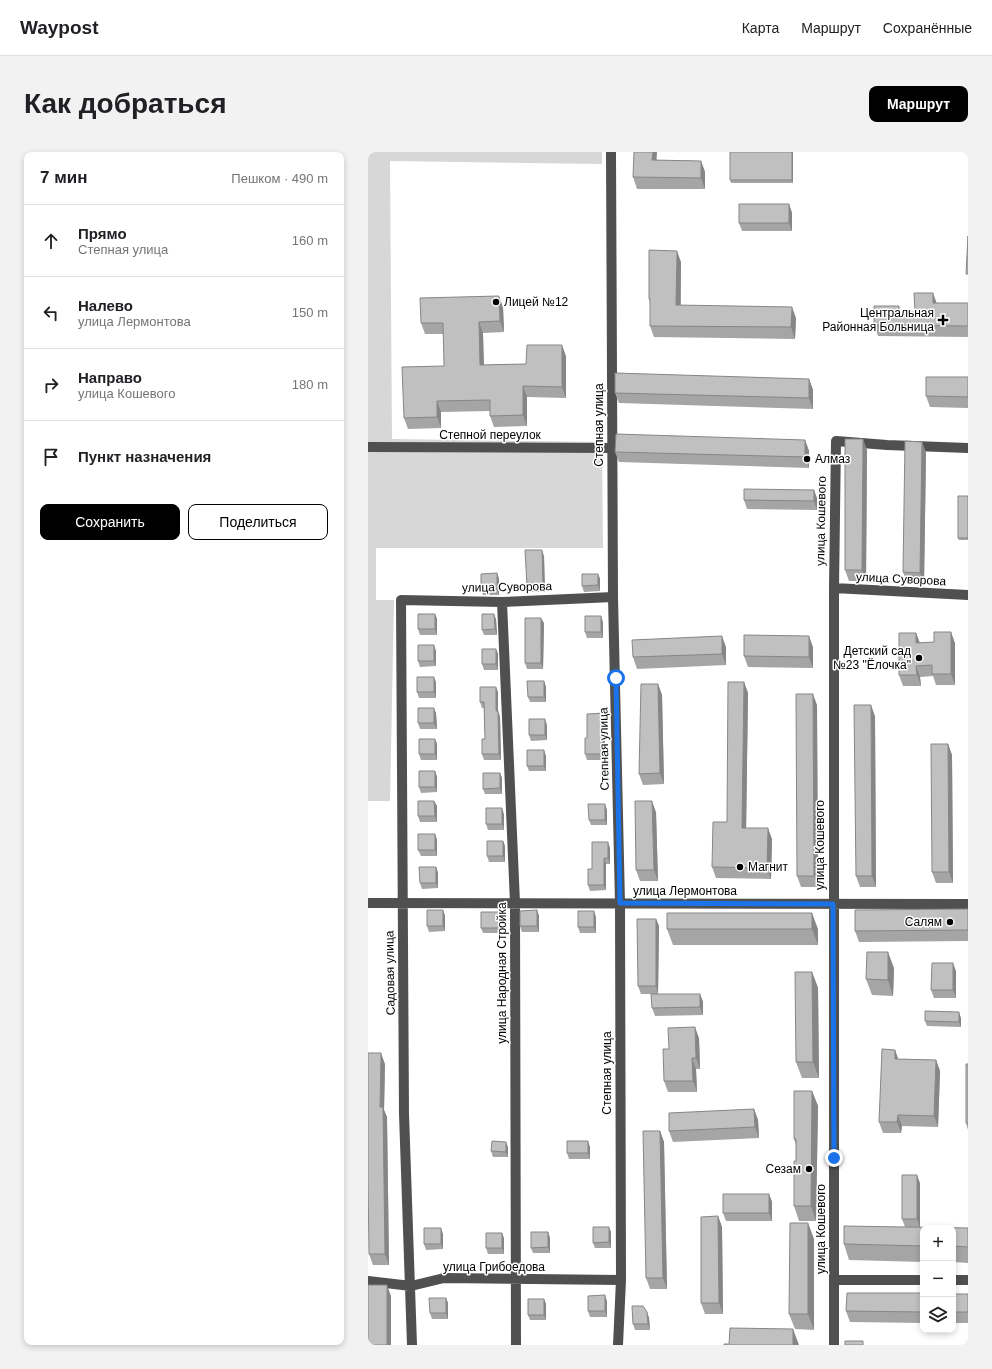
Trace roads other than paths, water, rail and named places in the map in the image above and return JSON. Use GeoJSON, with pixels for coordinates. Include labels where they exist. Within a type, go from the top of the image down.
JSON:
{"type":"FeatureCollection","features":[{"type":"Feature","properties":{"kind":"street","name":"Степная улица"},"geometry":{"type":"LineString","coordinates":[[611,152],[613,597],[620,903],[620,1280],[618,1345]]}},
{"type":"Feature","properties":{"kind":"street","name":"улица Кошевого"},"geometry":{"type":"LineString","coordinates":[[834,1345],[833,904],[836,441],[887,446],[968,448]]}},
{"type":"Feature","properties":{"kind":"street","name":"Степной переулок"},"geometry":{"type":"LineString","coordinates":[[368,448],[612,448]]}},
{"type":"Feature","properties":{"kind":"street","name":"улица Суворова"},"geometry":{"type":"LineString","coordinates":[[834,588],[968,595]]}},
{"type":"Feature","properties":{"kind":"street","name":"улица Суворова"},"geometry":{"type":"LineString","coordinates":[[401,600],[502,602],[613,597]]}},
{"type":"Feature","properties":{"kind":"street","name":"Садовая улица"},"geometry":{"type":"LineString","coordinates":[[401,600],[404,1114],[412,1345]]}},
{"type":"Feature","properties":{"kind":"street","name":"улица Народная Стройка"},"geometry":{"type":"LineString","coordinates":[[502,602],[515,903],[516,1345]]}},
{"type":"Feature","properties":{"kind":"street","name":"улица Лермонтова"},"geometry":{"type":"LineString","coordinates":[[368,903],[968,904]]}},
{"type":"Feature","properties":{"kind":"street","name":"улица Грибоедова"},"geometry":{"type":"LineString","coordinates":[[368,1281],[411,1286],[444,1278],[620,1280]]}},
{"type":"Feature","properties":{"kind":"street"},"geometry":{"type":"LineString","coordinates":[[834,1280],[920,1280]]}},
{"type":"Feature","properties":{"kind":"street"},"geometry":{"type":"LineString","coordinates":[[956,1280],[968,1280]]}},
{"type":"Feature","properties":{"kind":"place","name":"Лицей №12"},"geometry":{"type":"Point","coordinates":[496,302]}},
{"type":"Feature","properties":{"kind":"place","name":"Центральная Районная Больница"},"geometry":{"type":"Point","coordinates":[943,320]}},
{"type":"Feature","properties":{"kind":"place","name":"Алмаз"},"geometry":{"type":"Point","coordinates":[807,459]}},
{"type":"Feature","properties":{"kind":"place","name":"Детский сад №23 \"Ёлочка\""},"geometry":{"type":"Point","coordinates":[919,658]}},
{"type":"Feature","properties":{"kind":"place","name":"Магнит"},"geometry":{"type":"Point","coordinates":[740,867]}},
{"type":"Feature","properties":{"kind":"place","name":"Салям"},"geometry":{"type":"Point","coordinates":[950,922]}},
{"type":"Feature","properties":{"kind":"place","name":"Сезам"},"geometry":{"type":"Point","coordinates":[809,1169]}}]}
